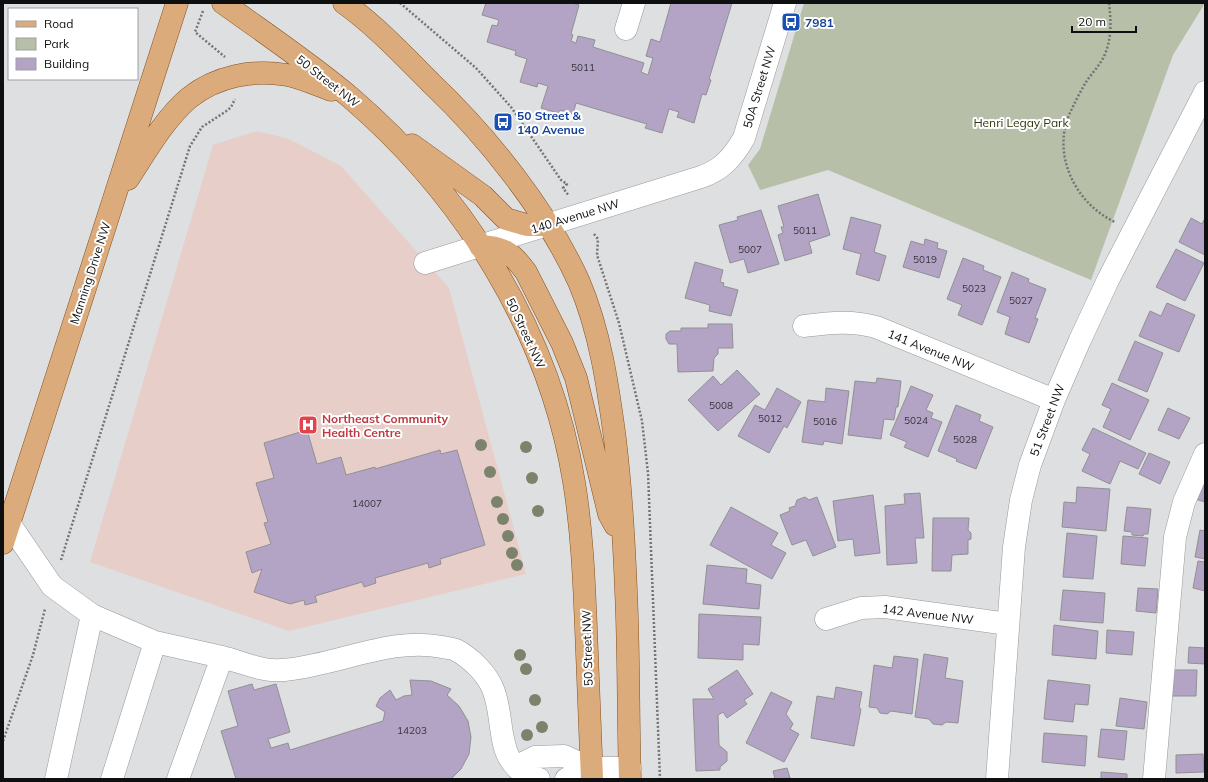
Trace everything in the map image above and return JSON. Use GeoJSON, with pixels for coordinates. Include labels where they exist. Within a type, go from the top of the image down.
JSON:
{"type":"FeatureCollection","features":[{"type":"Feature","properties":{"kind":"main road","name":"Manning Drive NW"},"geometry":{"type":"LineString","coordinates":[[6,533],[177,3]]}},
{"type":"Feature","properties":{"kind":"main road","name":"50 Street NW"},"geometry":{"type":"LineString","coordinates":[[223,3],[356,103],[421,167],[450,202],[480,246],[520,316],[540,357],[554,397],[574,481],[583,564],[592,773]]}},
{"type":"Feature","properties":{"kind":"main road"},"geometry":{"type":"LineString","coordinates":[[344,3],[357,10],[456,106],[494,151],[547,224],[579,282],[596,333],[608,387],[620,480],[624,542],[630,773]]}},
{"type":"Feature","properties":{"kind":"main road"},"geometry":{"type":"LineString","coordinates":[[112,201],[175,112],[189,98],[218,82],[247,74],[271,73],[289,76],[356,103],[483,196],[506,219],[527,225],[547,224]]}},
{"type":"Feature","properties":{"kind":"main road"},"geometry":{"type":"LineString","coordinates":[[480,246],[499,247],[512,255],[520,264],[526,272],[562,343],[576,378],[609,514],[624,542]]}},
{"type":"Feature","properties":{"kind":"street"},"geometry":{"type":"LineString","coordinates":[[626,29],[634,3]]}},
{"type":"Feature","properties":{"kind":"street","name":"50A Street NW"},"geometry":{"type":"LineString","coordinates":[[723,166],[734,155],[744,138],[785,3]]}},
{"type":"Feature","properties":{"kind":"street","name":"51 Street NW"},"geometry":{"type":"LineString","coordinates":[[997,779],[1014,547],[1021,500],[1030,465],[1054,400],[1080,340],[1205,92]]}},
{"type":"Feature","properties":{"kind":"street","name":"140 Avenue NW"},"geometry":{"type":"LineString","coordinates":[[425,263],[711,174],[723,166]]}},
{"type":"Feature","properties":{"kind":"street","name":"141 Avenue NW"},"geometry":{"type":"LineString","coordinates":[[804,326],[840,322],[876,327],[1054,400]]}},
{"type":"Feature","properties":{"kind":"street"},"geometry":{"type":"LineString","coordinates":[[1154,779],[1175,537],[1184,502],[1205,454]]}},
{"type":"Feature","properties":{"kind":"street"},"geometry":{"type":"LineString","coordinates":[[6,533],[52,586],[92,615],[155,642],[271,670],[300,668],[399,646],[429,644],[455,650],[473,663],[485,675],[493,688],[506,754],[518,769],[538,779]]}},
{"type":"Feature","properties":{"kind":"street","name":"142 Avenue NW"},"geometry":{"type":"LineString","coordinates":[[826,619],[861,608],[885,607],[1008,624]]}},
{"type":"Feature","properties":{"kind":"street"},"geometry":{"type":"LineString","coordinates":[[56,779],[92,615]]}},
{"type":"Feature","properties":{"kind":"street"},"geometry":{"type":"LineString","coordinates":[[112,779],[155,642]]}},
{"type":"Feature","properties":{"kind":"street"},"geometry":{"type":"LineString","coordinates":[[178,779],[222,657]]}},
{"type":"Feature","properties":{"kind":"street"},"geometry":{"type":"LineString","coordinates":[[518,769],[525,762],[535,757],[564,756],[592,773]]}},
{"type":"Feature","properties":{"kind":"street"},"geometry":{"type":"LineString","coordinates":[[566,779],[592,773],[630,773]]}},
{"type":"Feature","properties":{"kind":"path"},"geometry":{"type":"LineString","coordinates":[[400,3],[465,56],[511,106],[561,180],[567,184],[563,188]]}},
{"type":"Feature","properties":{"kind":"path"},"geometry":{"type":"LineString","coordinates":[[1109,3],[1112,30],[1105,56],[1086,82],[1069,115],[1063,144],[1065,158],[1076,190],[1089,205],[1108,219],[1134,231]]}},
{"type":"Feature","properties":{"kind":"path"},"geometry":{"type":"LineString","coordinates":[[202,13],[195,32],[220,52],[226,61]]}},
{"type":"Feature","properties":{"kind":"path"},"geometry":{"type":"LineString","coordinates":[[59,567],[190,146],[202,127],[232,107],[235,99],[234,93]]}},
{"type":"Feature","properties":{"kind":"path"},"geometry":{"type":"LineString","coordinates":[[3,741],[35,648],[46,602]]}},
{"type":"Feature","properties":{"kind":"shaded area","name":"Northeast Community Health Centre"},"geometry":{"type":"Polygon","coordinates":[[[257,131],[289,139],[341,166],[449,288],[526,574],[289,631],[90,562],[213,145],[257,131]]]}},
{"type":"Feature","properties":{"kind":"green space","name":"Henri Legay Park"},"geometry":{"type":"Polygon","coordinates":[[[804,3],[1205,3],[1173,55],[1091,280],[828,170],[760,190],[748,165],[760,149],[804,3]]]}},
{"type":"Feature","properties":{"kind":"building"},"geometry":{"type":"Polygon","coordinates":[[[486,3],[572,3],[579,5],[571,34],[573,35],[571,41],[576,43],[578,36],[595,40],[593,47],[644,63],[641,72],[648,75],[653,58],[646,56],[651,39],[660,42],[671,3],[732,3],[709,79],[711,80],[706,95],[702,94],[694,123],[677,117],[679,112],[669,109],[662,133],[645,128],[647,124],[576,103],[573,114],[560,110],[558,113],[541,108],[548,86],[538,83],[537,87],[520,82],[527,59],[515,55],[516,51],[487,42],[492,25],[497,26],[499,20],[482,15],[486,3]]]}},
{"type":"Feature","properties":{"kind":"building"},"geometry":{"type":"Polygon","coordinates":[[[818,194],[830,235],[809,242],[812,253],[785,261],[778,235],[783,233],[781,227],[784,227],[778,206],[818,194]]]}},
{"type":"Feature","properties":{"kind":"building"},"geometry":{"type":"Polygon","coordinates":[[[761,210],[779,264],[748,273],[744,259],[730,263],[719,225],[738,220],[737,217],[761,210]]]}},
{"type":"Feature","properties":{"kind":"building"},"geometry":{"type":"Polygon","coordinates":[[[851,217],[881,225],[874,252],[886,256],[879,281],[856,274],[861,254],[843,249],[851,217]]]}},
{"type":"Feature","properties":{"kind":"building"},"geometry":{"type":"Polygon","coordinates":[[[1191,218],[1202,224],[1205,218],[1205,255],[1179,242],[1191,218]]]}},
{"type":"Feature","properties":{"kind":"building"},"geometry":{"type":"Polygon","coordinates":[[[925,239],[938,243],[937,248],[947,251],[939,278],[903,267],[911,241],[924,245],[925,239]]]}},
{"type":"Feature","properties":{"kind":"building"},"geometry":{"type":"Polygon","coordinates":[[[1176,249],[1204,263],[1185,301],[1156,287],[1176,249]]]}},
{"type":"Feature","properties":{"kind":"building"},"geometry":{"type":"Polygon","coordinates":[[[963,258],[984,266],[983,270],[1001,277],[982,325],[958,315],[962,305],[947,299],[963,258]]]}},
{"type":"Feature","properties":{"kind":"building"},"geometry":{"type":"Polygon","coordinates":[[[695,262],[723,270],[720,282],[724,283],[723,286],[738,290],[731,316],[709,311],[710,305],[685,298],[695,262]]]}},
{"type":"Feature","properties":{"kind":"building"},"geometry":{"type":"Polygon","coordinates":[[[1012,272],[1029,279],[1028,282],[1046,289],[1035,318],[1038,319],[1029,343],[1005,334],[1010,317],[997,312],[1012,272]]]}},
{"type":"Feature","properties":{"kind":"building"},"geometry":{"type":"Polygon","coordinates":[[[1167,303],[1195,315],[1179,352],[1139,336],[1150,311],[1161,316],[1167,303]]]}},
{"type":"Feature","properties":{"kind":"building"},"geometry":{"type":"Polygon","coordinates":[[[708,324],[732,324],[733,348],[718,348],[718,354],[714,358],[713,371],[678,372],[677,344],[669,344],[666,339],[666,334],[670,331],[681,331],[681,328],[708,328],[708,324]]]}},
{"type":"Feature","properties":{"kind":"building"},"geometry":{"type":"Polygon","coordinates":[[[1135,341],[1163,353],[1147,392],[1118,380],[1135,341]]]}},
{"type":"Feature","properties":{"kind":"building"},"geometry":{"type":"Polygon","coordinates":[[[737,370],[760,394],[718,431],[688,400],[713,376],[721,385],[737,370]]]}},
{"type":"Feature","properties":{"kind":"building"},"geometry":{"type":"Polygon","coordinates":[[[877,378],[901,381],[898,407],[896,407],[894,420],[884,419],[881,439],[848,435],[855,381],[876,383],[877,378]]]}},
{"type":"Feature","properties":{"kind":"building"},"geometry":{"type":"Polygon","coordinates":[[[1112,383],[1149,400],[1130,440],[1103,427],[1111,409],[1102,405],[1112,383]]]}},
{"type":"Feature","properties":{"kind":"building"},"geometry":{"type":"Polygon","coordinates":[[[911,386],[933,395],[926,410],[933,413],[931,418],[942,422],[928,457],[904,447],[907,442],[890,435],[911,386]]]}},
{"type":"Feature","properties":{"kind":"building"},"geometry":{"type":"Polygon","coordinates":[[[777,388],[801,402],[787,428],[784,426],[769,453],[738,436],[755,405],[765,410],[777,388]]]}},
{"type":"Feature","properties":{"kind":"building"},"geometry":{"type":"Polygon","coordinates":[[[826,388],[849,391],[842,444],[824,441],[823,445],[802,442],[808,400],[825,402],[826,388]]]}},
{"type":"Feature","properties":{"kind":"building"},"geometry":{"type":"Polygon","coordinates":[[[956,405],[981,415],[979,421],[993,427],[976,469],[956,461],[957,459],[938,451],[956,405]]]}},
{"type":"Feature","properties":{"kind":"building"},"geometry":{"type":"Polygon","coordinates":[[[1168,408],[1190,418],[1179,439],[1158,430],[1168,408]]]}},
{"type":"Feature","properties":{"kind":"building"},"geometry":{"type":"Polygon","coordinates":[[[1093,428],[1146,453],[1138,469],[1120,461],[1110,484],[1082,471],[1090,454],[1082,450],[1093,428]]]}},
{"type":"Feature","properties":{"kind":"building"},"geometry":{"type":"Polygon","coordinates":[[[307,430],[317,464],[341,457],[346,475],[375,467],[375,469],[440,450],[441,454],[457,450],[485,545],[440,559],[441,564],[429,568],[428,563],[375,578],[376,583],[364,587],[362,582],[315,596],[317,602],[305,605],[304,600],[290,604],[254,592],[262,569],[252,573],[246,552],[271,544],[264,523],[268,522],[256,483],[274,478],[264,443],[307,430]]]}},
{"type":"Feature","properties":{"kind":"building"},"geometry":{"type":"Polygon","coordinates":[[[1149,453],[1170,462],[1160,484],[1139,474],[1149,453]]]}},
{"type":"Feature","properties":{"kind":"building"},"geometry":{"type":"Polygon","coordinates":[[[1205,477],[1205,502],[1195,499],[1205,477]]]}},
{"type":"Feature","properties":{"kind":"building"},"geometry":{"type":"Polygon","coordinates":[[[1077,487],[1110,489],[1106,531],[1062,527],[1064,502],[1076,503],[1077,487]]]}},
{"type":"Feature","properties":{"kind":"building"},"geometry":{"type":"Polygon","coordinates":[[[920,493],[924,538],[915,538],[917,563],[887,565],[885,506],[905,504],[904,494],[920,493]]]}},
{"type":"Feature","properties":{"kind":"building"},"geometry":{"type":"Polygon","coordinates":[[[873,495],[880,553],[855,556],[853,539],[838,541],[833,501],[873,495]]]}},
{"type":"Feature","properties":{"kind":"building"},"geometry":{"type":"Polygon","coordinates":[[[805,497],[809,500],[817,497],[836,547],[813,556],[806,540],[792,545],[780,515],[790,511],[789,508],[795,506],[797,500],[805,497]]]}},
{"type":"Feature","properties":{"kind":"building"},"geometry":{"type":"Polygon","coordinates":[[[731,507],[778,533],[771,545],[786,553],[772,579],[710,545],[731,507]]]}},
{"type":"Feature","properties":{"kind":"building"},"geometry":{"type":"Polygon","coordinates":[[[1127,507],[1151,509],[1148,534],[1144,534],[1143,536],[1132,535],[1132,532],[1124,531],[1127,507]]]}},
{"type":"Feature","properties":{"kind":"building"},"geometry":{"type":"Polygon","coordinates":[[[933,518],[969,518],[968,530],[971,533],[971,539],[968,540],[968,554],[952,555],[951,571],[932,571],[933,518]]]}},
{"type":"Feature","properties":{"kind":"building"},"geometry":{"type":"Polygon","coordinates":[[[1200,530],[1205,531],[1205,559],[1195,557],[1200,530]]]}},
{"type":"Feature","properties":{"kind":"building"},"geometry":{"type":"Polygon","coordinates":[[[1067,533],[1097,536],[1093,579],[1063,577],[1067,533]]]}},
{"type":"Feature","properties":{"kind":"building"},"geometry":{"type":"Polygon","coordinates":[[[1123,536],[1148,538],[1145,566],[1121,564],[1123,536]]]}},
{"type":"Feature","properties":{"kind":"building"},"geometry":{"type":"Polygon","coordinates":[[[1198,561],[1205,562],[1205,591],[1193,588],[1198,561]]]}},
{"type":"Feature","properties":{"kind":"building"},"geometry":{"type":"Polygon","coordinates":[[[707,565],[747,569],[746,583],[761,585],[759,609],[703,604],[707,565]]]}},
{"type":"Feature","properties":{"kind":"building"},"geometry":{"type":"Polygon","coordinates":[[[1138,588],[1158,589],[1156,613],[1136,611],[1138,588]]]}},
{"type":"Feature","properties":{"kind":"building"},"geometry":{"type":"Polygon","coordinates":[[[1063,590],[1105,593],[1103,623],[1060,620],[1063,590]]]}},
{"type":"Feature","properties":{"kind":"building"},"geometry":{"type":"Polygon","coordinates":[[[699,614],[761,617],[759,645],[743,644],[743,660],[698,658],[699,614]]]}},
{"type":"Feature","properties":{"kind":"building"},"geometry":{"type":"Polygon","coordinates":[[[1054,625],[1098,631],[1096,659],[1052,655],[1054,625]]]}},
{"type":"Feature","properties":{"kind":"building"},"geometry":{"type":"Polygon","coordinates":[[[1107,630],[1134,632],[1132,655],[1106,653],[1107,630]]]}},
{"type":"Feature","properties":{"kind":"building"},"geometry":{"type":"Polygon","coordinates":[[[1189,647],[1205,648],[1205,664],[1188,663],[1189,647]]]}},
{"type":"Feature","properties":{"kind":"building"},"geometry":{"type":"Polygon","coordinates":[[[924,654],[948,658],[945,678],[963,681],[958,723],[946,722],[942,725],[933,724],[929,719],[915,717],[924,654]]]}},
{"type":"Feature","properties":{"kind":"building"},"geometry":{"type":"Polygon","coordinates":[[[894,656],[918,659],[912,714],[891,711],[887,714],[880,713],[877,708],[869,707],[874,665],[892,668],[894,656]]]}},
{"type":"Feature","properties":{"kind":"building"},"geometry":{"type":"Polygon","coordinates":[[[737,670],[753,694],[744,700],[747,704],[727,718],[723,712],[718,715],[719,745],[727,752],[727,761],[720,767],[720,770],[696,771],[693,699],[714,699],[708,689],[737,670]]]}},
{"type":"Feature","properties":{"kind":"building"},"geometry":{"type":"Polygon","coordinates":[[[1170,670],[1197,670],[1196,696],[1169,696],[1170,670]]]}},
{"type":"Feature","properties":{"kind":"building"},"geometry":{"type":"Polygon","coordinates":[[[410,680],[431,681],[451,689],[447,695],[459,706],[468,721],[471,737],[469,754],[461,769],[451,779],[236,779],[221,731],[238,726],[228,691],[252,684],[254,690],[276,684],[290,732],[268,739],[271,748],[288,743],[290,750],[383,721],[385,712],[376,706],[380,698],[390,690],[396,700],[404,696],[412,695],[410,680]]]}},
{"type":"Feature","properties":{"kind":"building"},"geometry":{"type":"Polygon","coordinates":[[[1048,680],[1090,685],[1088,705],[1075,704],[1073,722],[1044,719],[1048,680]]]}},
{"type":"Feature","properties":{"kind":"building"},"geometry":{"type":"Polygon","coordinates":[[[836,687],[862,692],[859,708],[861,709],[854,746],[811,738],[817,696],[834,699],[836,687]]]}},
{"type":"Feature","properties":{"kind":"building"},"geometry":{"type":"Polygon","coordinates":[[[771,692],[792,702],[786,714],[793,724],[790,729],[799,734],[784,762],[746,743],[771,692]]]}},
{"type":"Feature","properties":{"kind":"building"},"geometry":{"type":"Polygon","coordinates":[[[1120,698],[1147,702],[1144,729],[1116,726],[1120,698]]]}},
{"type":"Feature","properties":{"kind":"building"},"geometry":{"type":"Polygon","coordinates":[[[1101,729],[1127,731],[1124,760],[1098,757],[1101,729]]]}},
{"type":"Feature","properties":{"kind":"building"},"geometry":{"type":"Polygon","coordinates":[[[1044,733],[1087,736],[1085,766],[1042,762],[1044,733]]]}},
{"type":"Feature","properties":{"kind":"building"},"geometry":{"type":"Polygon","coordinates":[[[1203,754],[1204,772],[1176,773],[1176,755],[1203,754]]]}},
{"type":"Feature","properties":{"kind":"building"},"geometry":{"type":"Polygon","coordinates":[[[787,768],[790,778],[775,779],[773,771],[787,768]]]}},
{"type":"Feature","properties":{"kind":"building"},"geometry":{"type":"Polygon","coordinates":[[[1101,772],[1127,774],[1127,779],[1101,779],[1101,772]]]}},
{"type":"Feature","properties":{"kind":"place","name":"7981"},"geometry":{"type":"Point","coordinates":[791,22]}},
{"type":"Feature","properties":{"kind":"place","name":"50 Street & 140 Avenue"},"geometry":{"type":"Point","coordinates":[503,122]}},
{"type":"Feature","properties":{"kind":"place","name":"Northeast Community Health Centre"},"geometry":{"type":"Point","coordinates":[308,425]}}]}
